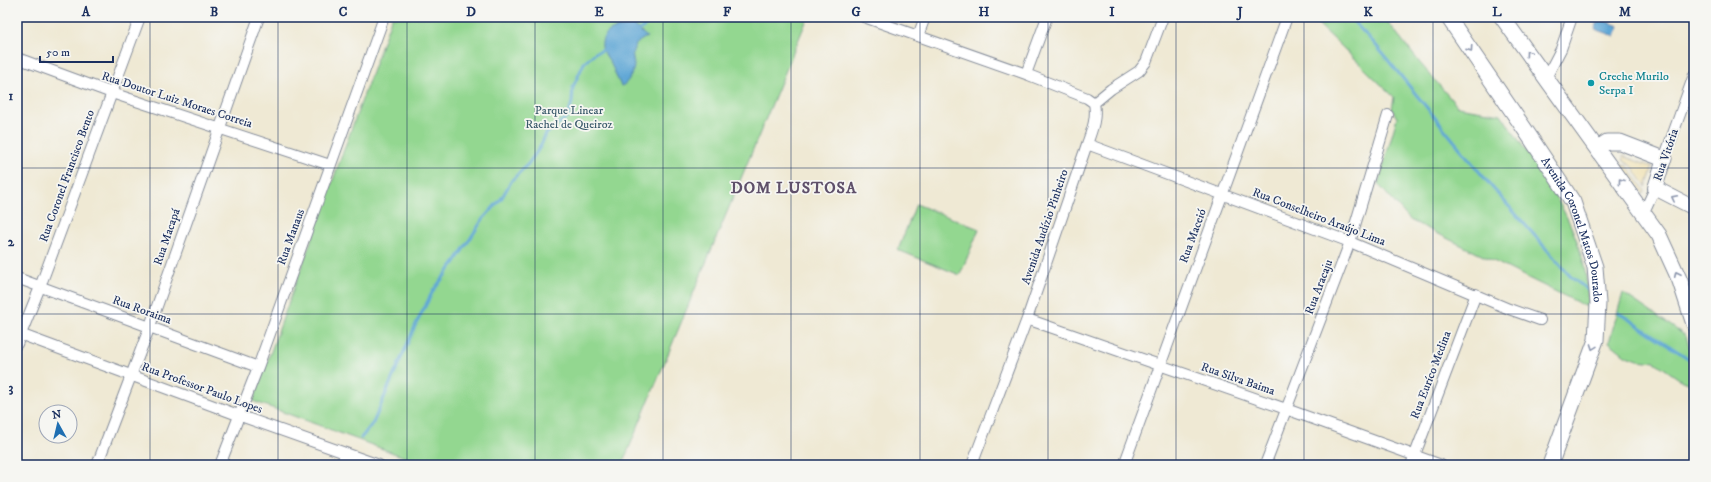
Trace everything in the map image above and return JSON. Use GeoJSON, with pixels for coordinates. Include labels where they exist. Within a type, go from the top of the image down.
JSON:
{"type":"FeatureCollection","features":[{"type":"Feature","properties":{"kind":"main road","name":"Avenida Coronel Matos Dourado"},"geometry":{"type":"LineString","coordinates":[[1448,17],[1573,202],[1595,267],[1598,303],[1596,340],[1550,465]]}},
{"type":"Feature","properties":{"kind":"main road"},"geometry":{"type":"LineString","coordinates":[[1502,17],[1598,148],[1659,235],[1680,280],[1694,324]]}},
{"type":"Feature","properties":{"kind":"main road"},"geometry":{"type":"LineString","coordinates":[[1598,148],[1607,142],[1620,142],[1664,159]]}},
{"type":"Feature","properties":{"kind":"main road","name":"Rua Vitória"},"geometry":{"type":"LineString","coordinates":[[1655,188],[1664,159]]}},
{"type":"Feature","properties":{"kind":"main road"},"geometry":{"type":"LineString","coordinates":[[1655,188],[1694,208]]}},
{"type":"Feature","properties":{"kind":"street","name":"Rua Coronel Francisco Bento"},"geometry":{"type":"LineString","coordinates":[[18,337],[40,287],[140,17]]}},
{"type":"Feature","properties":{"kind":"street","name":"Rua Macapá"},"geometry":{"type":"LineString","coordinates":[[97,465],[150,326],[259,17]]}},
{"type":"Feature","properties":{"kind":"street","name":"Rua Manaus"},"geometry":{"type":"LineString","coordinates":[[220,465],[238,415],[258,367],[384,17]]}},
{"type":"Feature","properties":{"kind":"street"},"geometry":{"type":"LineString","coordinates":[[864,17],[1026,74],[1088,98],[1094,104],[1111,89],[1142,68],[1146,62],[1163,17]]}},
{"type":"Feature","properties":{"kind":"street"},"geometry":{"type":"LineString","coordinates":[[918,36],[925,17]]}},
{"type":"Feature","properties":{"kind":"street"},"geometry":{"type":"LineString","coordinates":[[1026,74],[1047,17]]}},
{"type":"Feature","properties":{"kind":"street","name":"Rua Maceió"},"geometry":{"type":"LineString","coordinates":[[1124,465],[1287,17]]}},
{"type":"Feature","properties":{"kind":"street"},"geometry":{"type":"LineString","coordinates":[[1546,78],[1561,50],[1572,17]]}},
{"type":"Feature","properties":{"kind":"street","name":"Rua Doutor Luiz Moraes Correia"},"geometry":{"type":"LineString","coordinates":[[17,58],[112,93],[330,165]]}},
{"type":"Feature","properties":{"kind":"street","name":"Rua Vitória"},"geometry":{"type":"LineString","coordinates":[[1664,159],[1694,75]]}},
{"type":"Feature","properties":{"kind":"street","name":"Avenida Audízio Pinheiro"},"geometry":{"type":"LineString","coordinates":[[972,465],[1027,319],[1087,144],[1094,122],[1094,104]]}},
{"type":"Feature","properties":{"kind":"street","name":"Rua Aracaju"},"geometry":{"type":"LineString","coordinates":[[1265,465],[1350,242],[1388,115]]}},
{"type":"Feature","properties":{"kind":"street","name":"Rua Conselheiro Araújo Lima"},"geometry":{"type":"LineString","coordinates":[[1087,144],[1350,242],[1509,309],[1540,320]]}},
{"type":"Feature","properties":{"kind":"street","name":"Rua Vitória"},"geometry":{"type":"LineString","coordinates":[[1644,212],[1655,188]]}},
{"type":"Feature","properties":{"kind":"street","name":"Rua Roraima"},"geometry":{"type":"LineString","coordinates":[[17,278],[258,367]]}},
{"type":"Feature","properties":{"kind":"street","name":"Rua Euríco Medina"},"geometry":{"type":"LineString","coordinates":[[1413,460],[1476,294]]}},
{"type":"Feature","properties":{"kind":"street","name":"Rua Silva Baima"},"geometry":{"type":"LineString","coordinates":[[1027,319],[1286,409],[1413,460],[1440,465]]}},
{"type":"Feature","properties":{"kind":"street","name":"Rua Professor Paulo Lopes"},"geometry":{"type":"LineString","coordinates":[[18,337],[379,465]]}},
{"type":"Feature","properties":{"kind":"street"},"geometry":{"type":"LineString","coordinates":[[341,465],[346,453]]}},
{"type":"Feature","properties":{"kind":"green space","name":"Parque Linear Rachel de Queiroz"},"geometry":{"type":"Polygon","coordinates":[[[392,17],[808,17],[622,465],[426,465],[253,401],[392,17]]]}},
{"type":"Feature","properties":{"kind":"green space"},"geometry":{"type":"Polygon","coordinates":[[[1311,17],[1384,17],[1420,63],[1458,107],[1501,114],[1546,181],[1560,204],[1572,229],[1581,254],[1586,280],[1587,307],[1410,220],[1378,184],[1397,118],[1392,109],[1394,97],[1311,17]]]}},
{"type":"Feature","properties":{"kind":"green space"},"geometry":{"type":"Polygon","coordinates":[[[916,204],[979,229],[960,275],[898,250],[916,204]]]}},
{"type":"Feature","properties":{"kind":"green space"},"geometry":{"type":"Polygon","coordinates":[[[1623,293],[1686,336],[1694,361],[1694,385],[1682,381],[1655,362],[1638,360],[1625,355],[1609,342],[1623,293]]]}},
{"type":"Feature","properties":{"kind":"sand"},"geometry":{"type":"Polygon","coordinates":[[[1623,156],[1652,167],[1646,187],[1632,166],[1624,161],[1623,156]]]}},
{"type":"Feature","properties":{"kind":"sand"},"geometry":{"type":"Polygon","coordinates":[[[1621,165],[1628,166],[1645,191],[1643,194],[1621,165]]]}},
{"type":"Feature","properties":{"kind":"water"},"geometry":{"type":"Polygon","coordinates":[[[1599,19],[1619,26],[1615,36],[1595,29],[1599,19]]]}},
{"type":"Feature","properties":{"kind":"water"},"geometry":{"type":"Polygon","coordinates":[[[634,26],[647,37],[641,40],[634,48],[633,71],[628,81],[621,86],[602,47],[602,41],[604,36],[612,30],[634,26]]]}},
{"type":"Feature","properties":{"kind":"waterway"},"geometry":{"type":"LineString","coordinates":[[637,32],[646,25],[649,17]]}},
{"type":"Feature","properties":{"kind":"waterway"},"geometry":{"type":"LineString","coordinates":[[1349,17],[1374,43],[1491,186],[1571,277],[1592,293]]}},
{"type":"Feature","properties":{"kind":"waterway"},"geometry":{"type":"LineString","coordinates":[[361,438],[373,423],[416,324],[433,291],[455,262],[483,219],[501,199],[512,180],[529,163],[540,147],[546,134],[568,116],[572,102],[573,87],[584,63],[595,53],[606,49]]}},
{"type":"Feature","properties":{"kind":"waterway"},"geometry":{"type":"LineString","coordinates":[[1619,313],[1694,362]]}},
{"type":"Feature","properties":{"kind":"place","name":"Creche Murilo Serpa I"},"geometry":{"type":"Point","coordinates":[1591,83]}},
{"type":"Feature","properties":{"kind":"district","name":"DOM LUSTOSA"},"geometry":{"type":"Point","coordinates":[794,188]}}]}
